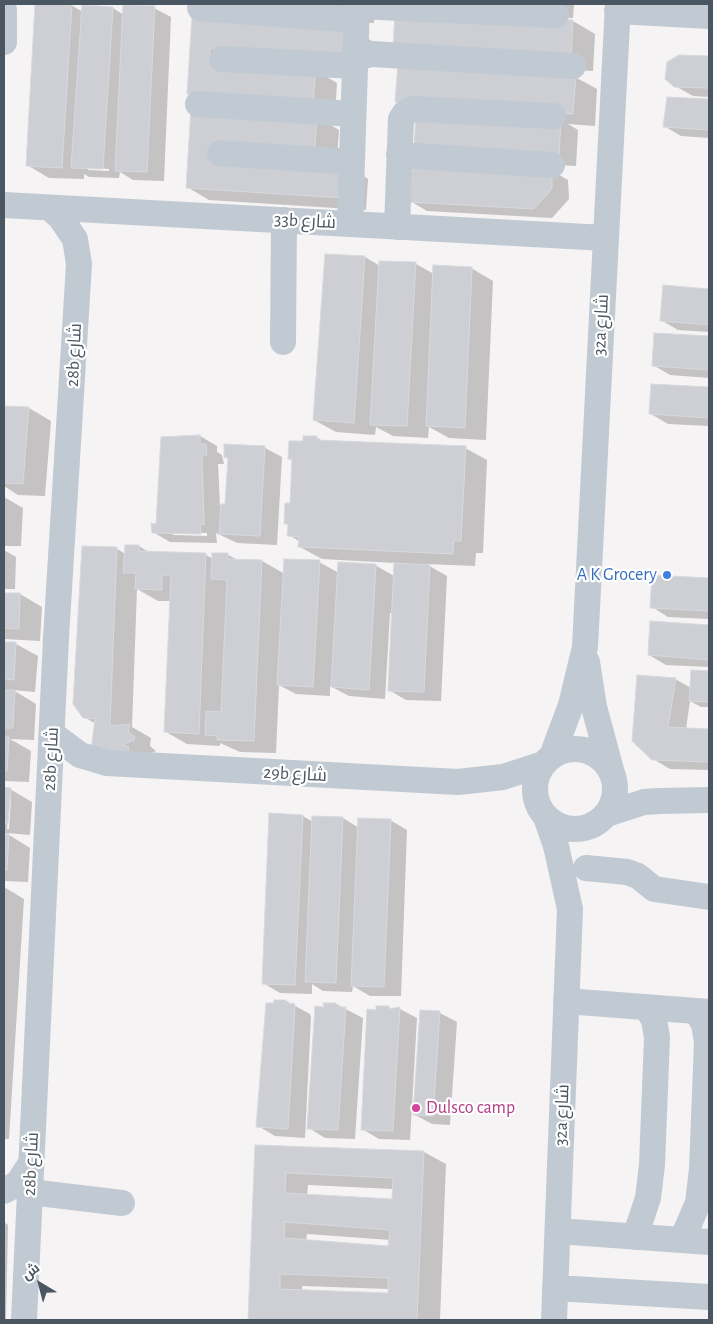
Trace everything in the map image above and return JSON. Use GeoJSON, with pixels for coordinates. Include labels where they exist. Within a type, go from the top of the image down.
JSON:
{"type":"FeatureCollection","features":[{"type":"Feature","properties":{"kind":"street"},"geometry":{"type":"LineString","coordinates":[[618,7],[709,16]]}},
{"type":"Feature","properties":{"kind":"street","name":"32a شارع"},"geometry":{"type":"LineString","coordinates":[[548,760],[571,705],[585,647],[618,7]]}},
{"type":"Feature","properties":{"kind":"street"},"geometry":{"type":"LineString","coordinates":[[200,8],[556,15]]}},
{"type":"Feature","properties":{"kind":"street"},"geometry":{"type":"LineString","coordinates":[[4,10],[4,42]]}},
{"type":"Feature","properties":{"kind":"street"},"geometry":{"type":"LineString","coordinates":[[350,224],[357,10]]}},
{"type":"Feature","properties":{"kind":"street"},"geometry":{"type":"LineString","coordinates":[[222,59],[355,60],[573,66]]}},
{"type":"Feature","properties":{"kind":"street"},"geometry":{"type":"LineString","coordinates":[[198,104],[353,114]]}},
{"type":"Feature","properties":{"kind":"street"},"geometry":{"type":"LineString","coordinates":[[397,227],[401,119],[405,113],[414,109],[553,116]]}},
{"type":"Feature","properties":{"kind":"street"},"geometry":{"type":"LineString","coordinates":[[220,152],[352,162]]}},
{"type":"Feature","properties":{"kind":"street"},"geometry":{"type":"LineString","coordinates":[[399,156],[552,165]]}},
{"type":"Feature","properties":{"kind":"street","name":"33b شارع"},"geometry":{"type":"LineString","coordinates":[[4,205],[605,238]]}},
{"type":"Feature","properties":{"kind":"street","name":"28b شارع"},"geometry":{"type":"LineString","coordinates":[[24,1320],[52,734],[79,264],[75,239],[68,227],[50,208]]}},
{"type":"Feature","properties":{"kind":"street"},"geometry":{"type":"LineString","coordinates":[[283,342],[284,220]]}},
{"type":"Feature","properties":{"kind":"street","name":"32a شارع"},"geometry":{"type":"LineString","coordinates":[[585,647],[594,706],[611,770]]}},
{"type":"Feature","properties":{"kind":"street","name":"29b شارع"},"geometry":{"type":"LineString","coordinates":[[52,734],[80,755],[106,763],[458,782],[503,777],[548,760]]}},
{"type":"Feature","properties":{"kind":"street"},"geometry":{"type":"LineString","coordinates":[[602,818],[616,793],[615,781],[611,770],[596,754],[585,750],[562,751],[548,760],[536,780],[536,797],[546,817],[566,828],[577,829],[602,818],[659,800],[709,800]]}},
{"type":"Feature","properties":{"kind":"street","name":"32a شارع"},"geometry":{"type":"LineString","coordinates":[[546,817],[556,846],[570,909],[554,1320]]}},
{"type":"Feature","properties":{"kind":"street","name":"32a شارع"},"geometry":{"type":"LineString","coordinates":[[570,909],[602,818]]}},
{"type":"Feature","properties":{"kind":"street"},"geometry":{"type":"LineString","coordinates":[[586,868],[626,872],[638,876],[654,889],[709,897]]}},
{"type":"Feature","properties":{"kind":"street"},"geometry":{"type":"LineString","coordinates":[[566,1001],[703,1012],[707,1042],[702,1169],[698,1203],[682,1240]]}},
{"type":"Feature","properties":{"kind":"street"},"geometry":{"type":"LineString","coordinates":[[635,1237],[648,1198],[652,1164],[658,1037],[654,1020],[647,1008]]}},
{"type":"Feature","properties":{"kind":"street"},"geometry":{"type":"LineString","coordinates":[[4,1191],[18,1183],[31,1163]]}},
{"type":"Feature","properties":{"kind":"street"},"geometry":{"type":"LineString","coordinates":[[30,1192],[122,1203]]}},
{"type":"Feature","properties":{"kind":"street"},"geometry":{"type":"LineString","coordinates":[[558,1231],[709,1242]]}},
{"type":"Feature","properties":{"kind":"street"},"geometry":{"type":"LineString","coordinates":[[555,1288],[709,1297]]}},
{"type":"Feature","properties":{"kind":"building"},"geometry":{"type":"Polygon","coordinates":[[[35,4],[72,4],[62,168],[26,166],[35,4]]]}},
{"type":"Feature","properties":{"kind":"building"},"geometry":{"type":"Polygon","coordinates":[[[82,5],[113,7],[103,169],[71,168],[82,5]]]}},
{"type":"Feature","properties":{"kind":"building"},"geometry":{"type":"Polygon","coordinates":[[[123,5],[155,6],[147,172],[115,171],[123,5]]]}},
{"type":"Feature","properties":{"kind":"building"},"geometry":{"type":"Polygon","coordinates":[[[395,10],[573,20],[571,59],[393,50],[395,10]]]}},
{"type":"Feature","properties":{"kind":"building"},"geometry":{"type":"Polygon","coordinates":[[[192,17],[351,27],[349,56],[210,48],[209,63],[316,69],[313,102],[187,94],[192,17]]]}},
{"type":"Feature","properties":{"kind":"building"},"geometry":{"type":"Polygon","coordinates":[[[679,55],[709,56],[709,88],[674,87],[665,79],[667,62],[679,55]]]}},
{"type":"Feature","properties":{"kind":"building"},"geometry":{"type":"Polygon","coordinates":[[[398,64],[576,75],[573,114],[395,102],[398,64]]]}},
{"type":"Feature","properties":{"kind":"building"},"geometry":{"type":"Polygon","coordinates":[[[667,97],[709,99],[709,130],[663,127],[667,97]]]}},
{"type":"Feature","properties":{"kind":"building"},"geometry":{"type":"Polygon","coordinates":[[[191,108],[317,116],[315,147],[215,140],[214,157],[347,165],[344,198],[186,188],[191,108]]]}},
{"type":"Feature","properties":{"kind":"building"},"geometry":{"type":"Polygon","coordinates":[[[416,111],[561,119],[559,157],[414,150],[416,111]]]}},
{"type":"Feature","properties":{"kind":"building"},"geometry":{"type":"Polygon","coordinates":[[[413,161],[552,169],[552,189],[534,209],[409,202],[413,161]]]}},
{"type":"Feature","properties":{"kind":"building"},"geometry":{"type":"Polygon","coordinates":[[[325,254],[365,256],[354,423],[313,420],[325,254]]]}},
{"type":"Feature","properties":{"kind":"building"},"geometry":{"type":"Polygon","coordinates":[[[379,261],[416,262],[407,426],[370,425],[379,261]]]}},
{"type":"Feature","properties":{"kind":"building"},"geometry":{"type":"Polygon","coordinates":[[[433,265],[472,267],[465,428],[426,426],[433,265]]]}},
{"type":"Feature","properties":{"kind":"building"},"geometry":{"type":"Polygon","coordinates":[[[663,285],[709,289],[709,325],[660,321],[663,285]]]}},
{"type":"Feature","properties":{"kind":"building"},"geometry":{"type":"Polygon","coordinates":[[[654,333],[709,336],[709,370],[652,366],[654,333]]]}},
{"type":"Feature","properties":{"kind":"building"},"geometry":{"type":"Polygon","coordinates":[[[651,384],[709,387],[709,418],[649,414],[651,384]]]}},
{"type":"Feature","properties":{"kind":"building"},"geometry":{"type":"Polygon","coordinates":[[[4,406],[29,407],[23,484],[4,483],[4,406]]]}},
{"type":"Feature","properties":{"kind":"building"},"geometry":{"type":"Polygon","coordinates":[[[200,435],[200,444],[206,444],[207,455],[202,455],[204,525],[200,524],[201,534],[152,533],[151,523],[156,524],[161,437],[200,435]]]}},
{"type":"Feature","properties":{"kind":"building"},"geometry":{"type":"Polygon","coordinates":[[[303,436],[317,436],[316,440],[466,446],[461,541],[454,541],[453,554],[298,547],[299,537],[287,536],[288,524],[284,524],[285,503],[290,503],[292,459],[288,459],[289,441],[303,441],[303,436]]]}},
{"type":"Feature","properties":{"kind":"building"},"geometry":{"type":"Polygon","coordinates":[[[224,444],[265,446],[260,536],[219,534],[221,504],[225,504],[228,458],[224,457],[224,444]]]}},
{"type":"Feature","properties":{"kind":"building"},"geometry":{"type":"Polygon","coordinates":[[[125,545],[139,545],[139,551],[206,553],[199,734],[164,732],[171,575],[162,575],[162,590],[135,589],[136,573],[123,573],[125,545]]]}},
{"type":"Feature","properties":{"kind":"building"},"geometry":{"type":"Polygon","coordinates":[[[82,546],[117,547],[110,726],[130,724],[128,732],[135,737],[134,740],[122,745],[129,747],[127,757],[91,751],[95,719],[83,718],[73,704],[82,546]]]}},
{"type":"Feature","properties":{"kind":"building"},"geometry":{"type":"Polygon","coordinates":[[[212,553],[228,553],[228,559],[262,560],[254,741],[217,740],[217,736],[205,735],[206,711],[221,712],[227,580],[211,579],[212,553]]]}},
{"type":"Feature","properties":{"kind":"building"},"geometry":{"type":"Polygon","coordinates":[[[284,559],[320,560],[313,687],[277,685],[284,559]]]}},
{"type":"Feature","properties":{"kind":"building"},"geometry":{"type":"Polygon","coordinates":[[[338,562],[376,564],[369,690],[331,687],[338,562]]]}},
{"type":"Feature","properties":{"kind":"building"},"geometry":{"type":"Polygon","coordinates":[[[394,563],[430,565],[424,692],[388,691],[394,563]]]}},
{"type":"Feature","properties":{"kind":"building"},"geometry":{"type":"Polygon","coordinates":[[[652,575],[709,578],[709,611],[650,608],[652,575]]]}},
{"type":"Feature","properties":{"kind":"building"},"geometry":{"type":"Polygon","coordinates":[[[4,593],[20,593],[19,629],[4,628],[4,593]]]}},
{"type":"Feature","properties":{"kind":"building"},"geometry":{"type":"Polygon","coordinates":[[[650,621],[709,625],[709,660],[648,655],[650,621]]]}},
{"type":"Feature","properties":{"kind":"building"},"geometry":{"type":"Polygon","coordinates":[[[4,642],[16,642],[14,680],[4,679],[4,642]]]}},
{"type":"Feature","properties":{"kind":"building"},"geometry":{"type":"Polygon","coordinates":[[[691,670],[709,671],[709,702],[689,701],[691,670]]]}},
{"type":"Feature","properties":{"kind":"building"},"geometry":{"type":"Polygon","coordinates":[[[637,675],[676,678],[668,727],[709,729],[709,762],[652,760],[632,741],[637,675]]]}},
{"type":"Feature","properties":{"kind":"building"},"geometry":{"type":"Polygon","coordinates":[[[4,690],[15,690],[13,728],[4,728],[4,690]]]}},
{"type":"Feature","properties":{"kind":"building"},"geometry":{"type":"Polygon","coordinates":[[[4,737],[9,737],[7,771],[4,770],[4,737]]]}},
{"type":"Feature","properties":{"kind":"building"},"geometry":{"type":"Polygon","coordinates":[[[4,787],[11,788],[8,823],[4,823],[4,787]]]}},
{"type":"Feature","properties":{"kind":"building"},"geometry":{"type":"Polygon","coordinates":[[[269,813],[303,815],[295,985],[262,984],[269,813]]]}},
{"type":"Feature","properties":{"kind":"building"},"geometry":{"type":"Polygon","coordinates":[[[312,816],[343,817],[336,983],[305,982],[312,816]]]}},
{"type":"Feature","properties":{"kind":"building"},"geometry":{"type":"Polygon","coordinates":[[[358,818],[391,819],[384,987],[351,986],[358,818]]]}},
{"type":"Feature","properties":{"kind":"building"},"geometry":{"type":"Polygon","coordinates":[[[4,834],[9,834],[7,870],[4,870],[4,834]]]}},
{"type":"Feature","properties":{"kind":"building"},"geometry":{"type":"Polygon","coordinates":[[[274,1000],[286,1000],[286,1004],[294,1003],[295,1007],[288,1129],[256,1127],[266,1003],[274,1003],[274,1000]]]}},
{"type":"Feature","properties":{"kind":"building"},"geometry":{"type":"Polygon","coordinates":[[[323,1003],[336,1003],[336,1007],[346,1007],[338,1130],[307,1129],[315,1006],[324,1007],[323,1003]]]}},
{"type":"Feature","properties":{"kind":"building"},"geometry":{"type":"Polygon","coordinates":[[[376,1006],[389,1006],[389,1009],[400,1007],[393,1131],[361,1130],[367,1009],[376,1010],[376,1006]]]}},
{"type":"Feature","properties":{"kind":"building"},"geometry":{"type":"Polygon","coordinates":[[[420,1010],[440,1011],[433,1116],[413,1115],[420,1010]]]}},
{"type":"Feature","properties":{"kind":"building"},"geometry":{"type":"Polygon","coordinates":[[[255,1145],[424,1151],[417,1320],[248,1320],[255,1145]],[[286,1173],[285,1193],[392,1199],[393,1178],[286,1173]],[[285,1222],[284,1238],[388,1246],[390,1230],[285,1222]],[[280,1274],[280,1289],[388,1293],[388,1278],[280,1274]]]}},
{"type":"Feature","properties":{"kind":"place","name":"A K Grocery"},"geometry":{"type":"Point","coordinates":[667,575]}},
{"type":"Feature","properties":{"kind":"place","name":"Dulsco camp"},"geometry":{"type":"Point","coordinates":[416,1108]}}]}
